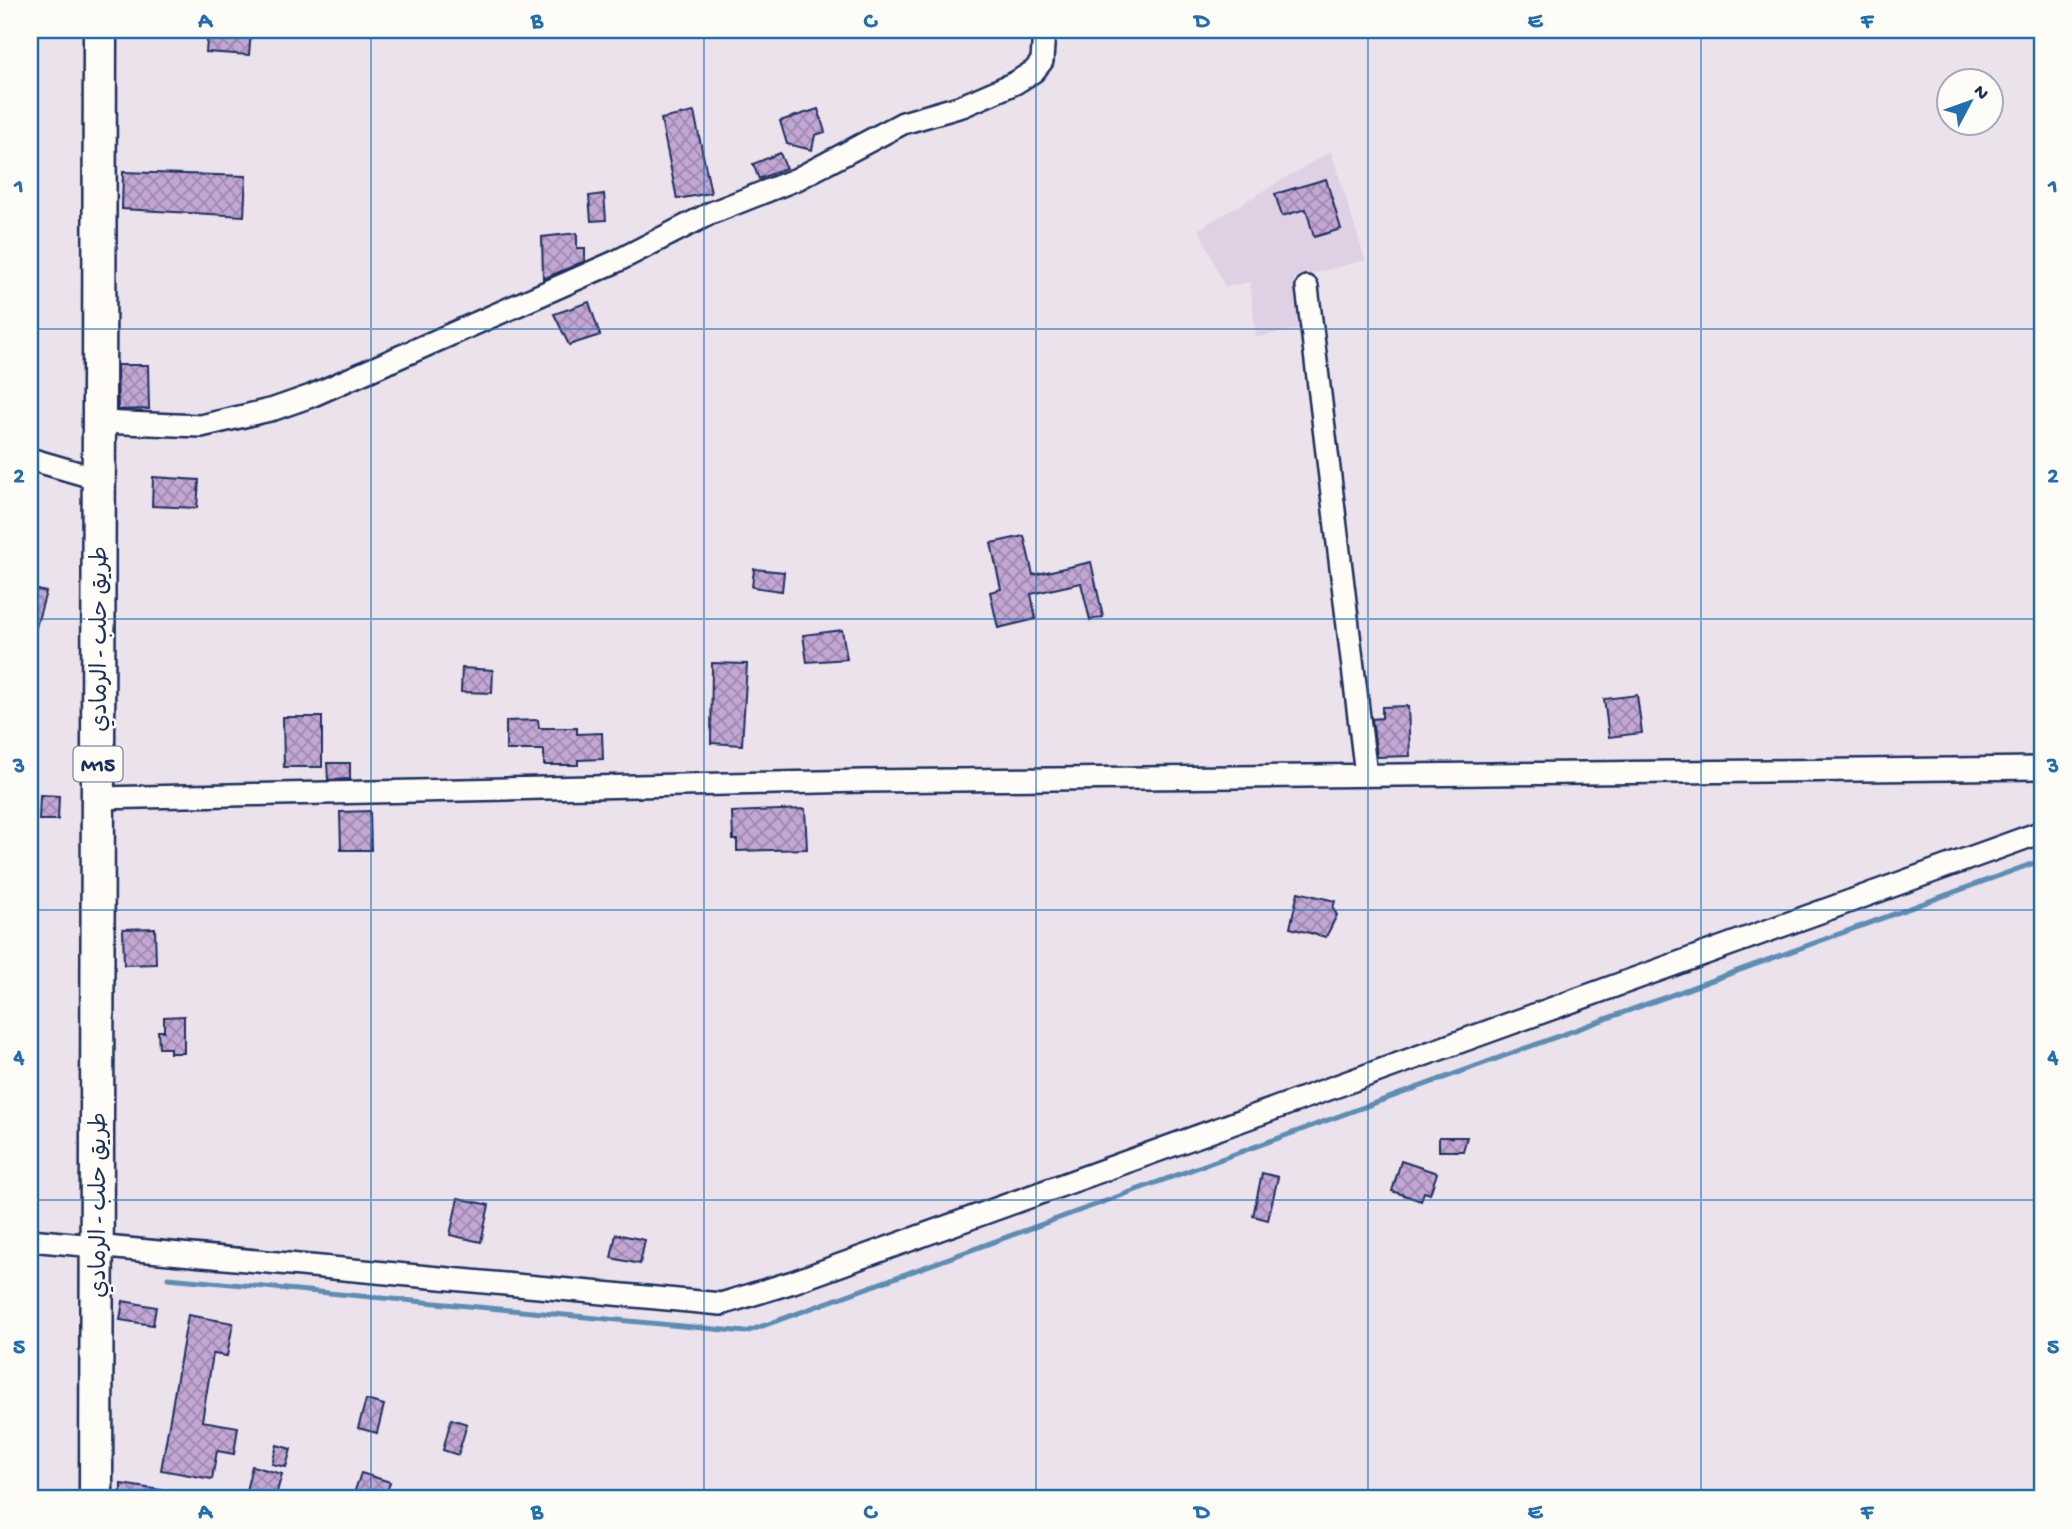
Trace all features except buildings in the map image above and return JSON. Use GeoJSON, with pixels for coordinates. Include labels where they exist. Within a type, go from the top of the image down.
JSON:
{"type":"FeatureCollection","features":[{"type":"Feature","properties":{"kind":"highway","name":"طريق حلب - الرمادي"},"geometry":{"type":"LineString","coordinates":[[96,1499],[100,30]]}},
{"type":"Feature","properties":{"kind":"street"},"geometry":{"type":"LineString","coordinates":[[99,422],[201,426],[274,409],[311,396],[615,262],[711,213],[797,179],[903,123],[962,106],[1015,83],[1034,71],[1042,61],[1044,30]]}},
{"type":"Feature","properties":{"kind":"street"},"geometry":{"type":"LineString","coordinates":[[1307,287],[1366,775]]}},
{"type":"Feature","properties":{"kind":"street"},"geometry":{"type":"LineString","coordinates":[[30,458],[99,479]]}},
{"type":"Feature","properties":{"kind":"street"},"geometry":{"type":"LineString","coordinates":[[98,798],[863,781],[2042,768]]}},
{"type":"Feature","properties":{"kind":"street"},"geometry":{"type":"LineString","coordinates":[[30,1240],[721,1304],[793,1282],[2042,832]]}},
{"type":"Feature","properties":{"kind":"shaded area"},"geometry":{"type":"Polygon","coordinates":[[[1331,151],[1365,260],[1294,278],[1302,329],[1256,337],[1250,282],[1225,287],[1199,229],[1331,151]]]}},
{"type":"Feature","properties":{"kind":"waterway"},"geometry":{"type":"LineString","coordinates":[[168,1278],[746,1332],[2042,860]]}}]}
